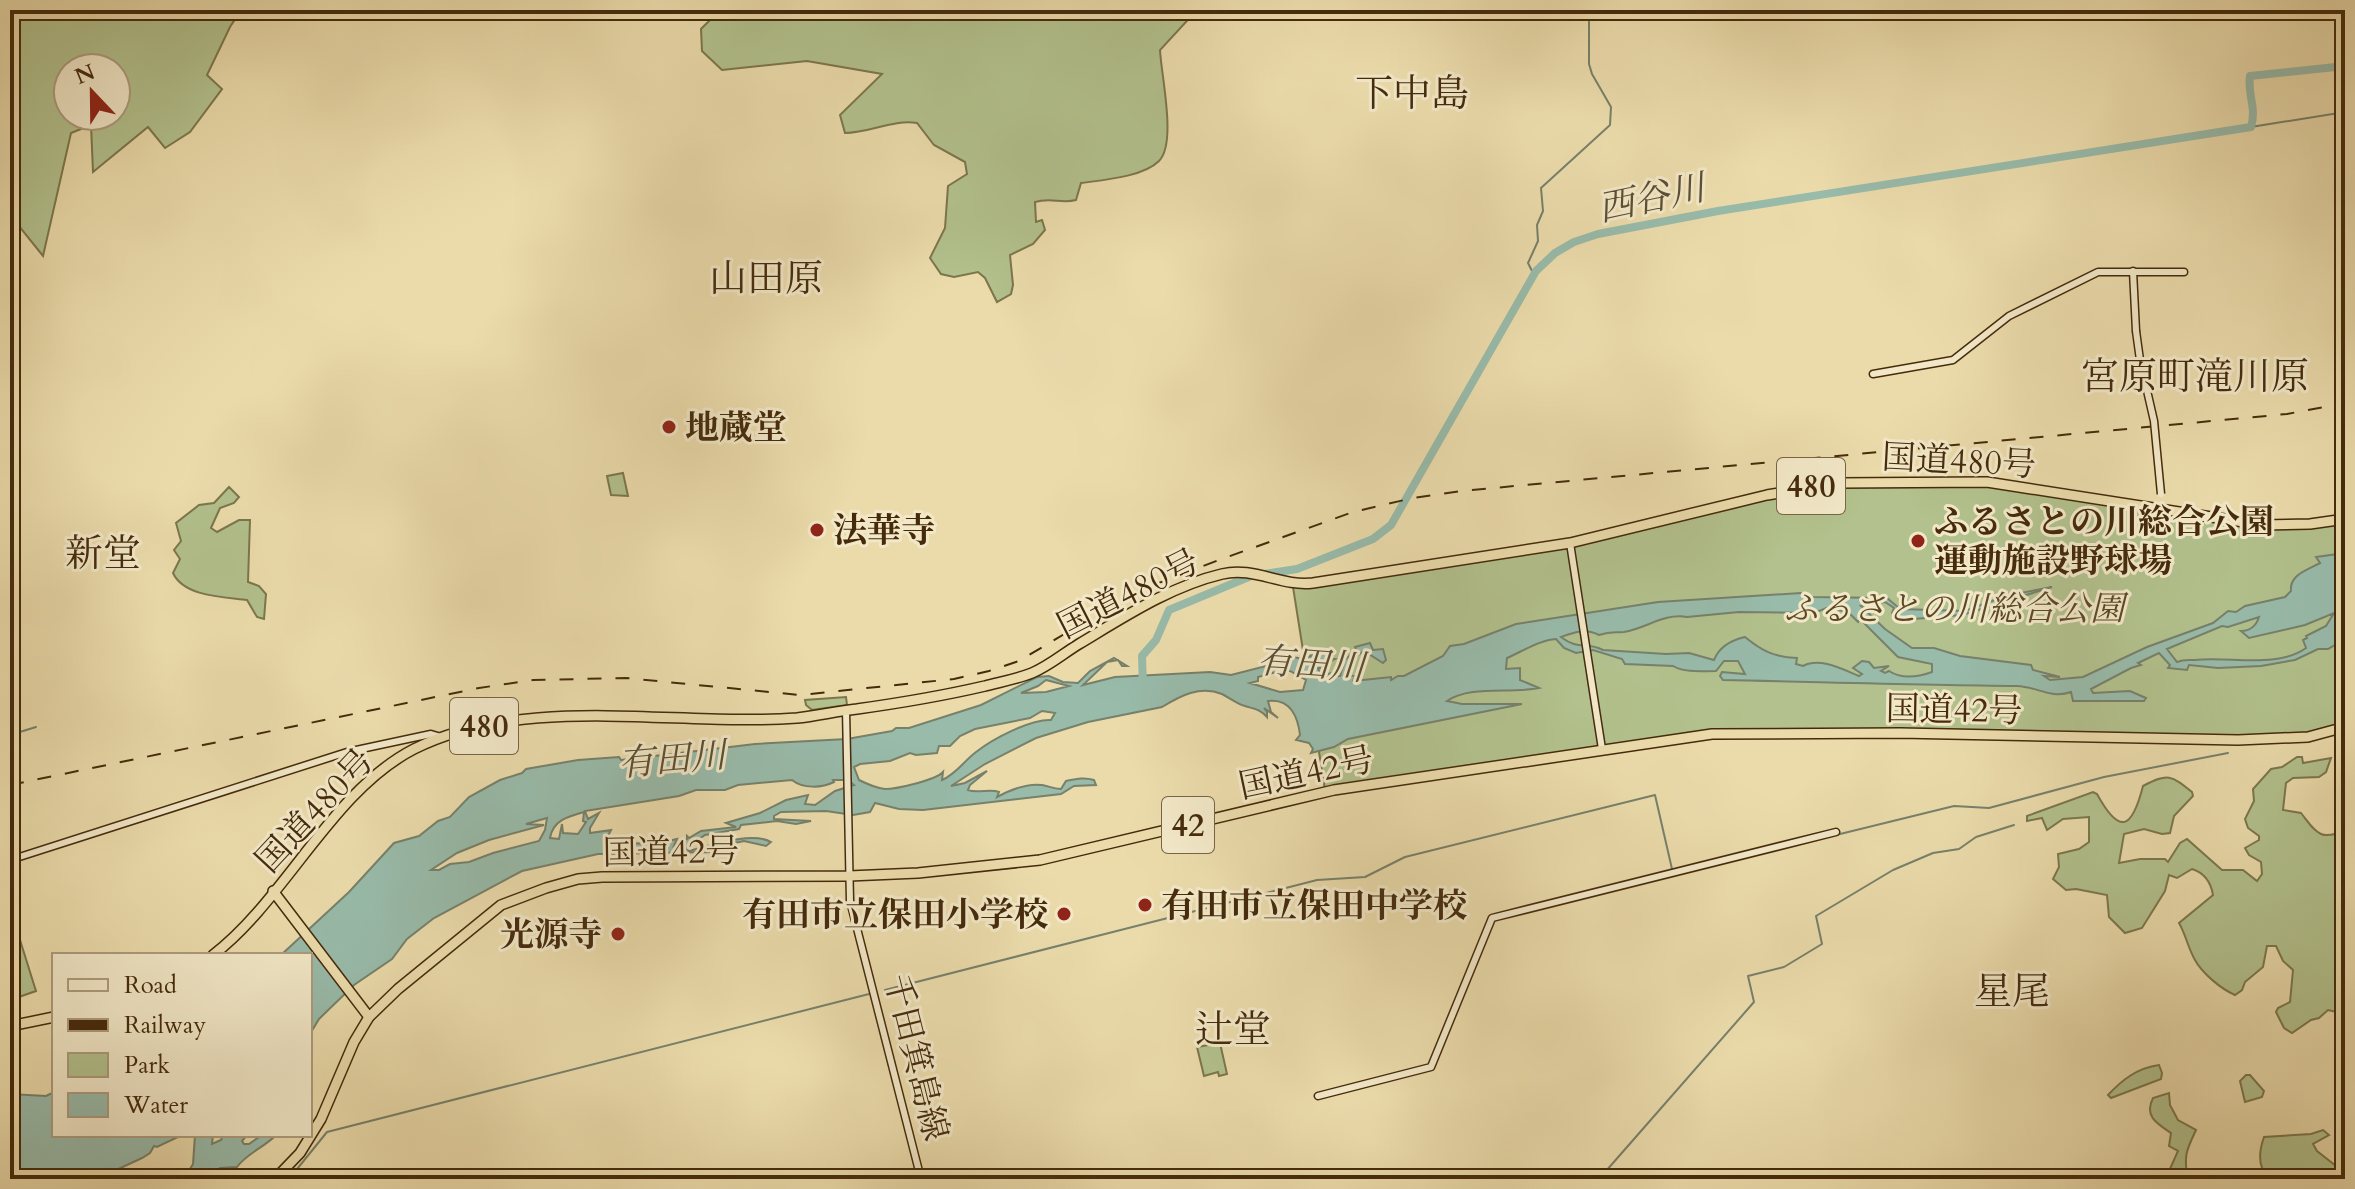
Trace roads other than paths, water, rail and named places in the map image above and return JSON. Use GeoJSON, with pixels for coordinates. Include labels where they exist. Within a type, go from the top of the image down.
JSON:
{"type":"FeatureCollection","features":[{"type":"Feature","properties":{"kind":"highway","name":"国道480号"},"geometry":{"type":"LineString","coordinates":[[215,953],[276,895],[342,810],[383,769],[401,756],[441,737],[482,726],[536,719],[671,715],[781,719],[846,713],[939,696],[1031,673],[1131,613],[1219,574],[1253,572],[1284,581],[1313,583],[1571,546],[1767,495],[1839,483],[1987,482],[2263,525],[2310,524],[2345,519]]}},
{"type":"Feature","properties":{"kind":"highway","name":"国道42号"},"geometry":{"type":"LineString","coordinates":[[312,1134],[368,1015],[501,905],[578,879],[918,873],[1040,860],[1334,790],[1602,746],[1684,737],[1743,732],[2238,740],[2308,737],[2345,727]]}},
{"type":"Feature","properties":{"kind":"highway"},"geometry":{"type":"LineString","coordinates":[[276,895],[368,1015]]}},
{"type":"Feature","properties":{"kind":"highway"},"geometry":{"type":"LineString","coordinates":[[10,1026],[52,1017]]}},
{"type":"Feature","properties":{"kind":"highway","name":"国道42号"},"geometry":{"type":"LineString","coordinates":[[275,1179],[300,1153],[310,1137]]}},
{"type":"Feature","properties":{"kind":"street"},"geometry":{"type":"LineString","coordinates":[[1873,374],[1953,360],[2006,318],[2101,271],[2184,272]]}},
{"type":"Feature","properties":{"kind":"street"},"geometry":{"type":"LineString","coordinates":[[2133,271],[2140,360],[2154,421],[2161,494],[2159,508]]}},
{"type":"Feature","properties":{"kind":"street"},"geometry":{"type":"LineString","coordinates":[[1571,546],[1602,746]]}},
{"type":"Feature","properties":{"kind":"street","name":"千田箕島線"},"geometry":{"type":"LineString","coordinates":[[846,713],[851,906],[921,1179]]}},
{"type":"Feature","properties":{"kind":"street"},"geometry":{"type":"LineString","coordinates":[[10,860],[347,752],[431,734],[441,737]]}},
{"type":"Feature","properties":{"kind":"street"},"geometry":{"type":"LineString","coordinates":[[1318,1096],[1431,1067],[1492,918],[1836,832]]}},
{"type":"Feature","properties":{"kind":"water","name":"有田川"},"geometry":{"type":"Polygon","coordinates":[[[2345,553],[2345,639],[2328,649],[2318,649],[2295,660],[2261,666],[2218,668],[2189,665],[2187,670],[2168,668],[2170,665],[2159,653],[2091,689],[2093,693],[2130,691],[2146,698],[2144,701],[2073,701],[2071,692],[2057,694],[2017,686],[1723,680],[1720,676],[1722,672],[1745,674],[1738,661],[1724,661],[1716,671],[1625,664],[1622,659],[1593,650],[1576,653],[1564,648],[1556,639],[1507,658],[1506,669],[1520,668],[1520,680],[1539,688],[1479,691],[1447,701],[1522,704],[1348,739],[1334,747],[1311,753],[1313,749],[1309,743],[1296,740],[1300,735],[1297,722],[1292,710],[1282,703],[1268,701],[1271,712],[1278,718],[1264,708],[1267,717],[1222,694],[1206,691],[1190,693],[1162,707],[1088,722],[1036,738],[985,764],[951,786],[965,783],[987,771],[968,790],[999,792],[997,797],[1030,785],[1061,789],[1066,781],[1077,779],[1094,780],[1096,785],[1074,786],[1061,794],[923,810],[899,809],[875,803],[870,812],[853,815],[826,811],[781,812],[774,819],[811,821],[741,825],[739,829],[705,835],[686,848],[689,851],[730,840],[753,838],[771,842],[766,846],[744,841],[721,846],[725,853],[715,850],[716,852],[598,854],[522,871],[434,918],[407,939],[392,959],[354,985],[319,1019],[312,1031],[312,953],[283,953],[349,892],[394,843],[419,836],[438,821],[450,817],[469,797],[500,780],[526,769],[578,760],[619,757],[621,760],[755,744],[847,739],[909,728],[981,705],[1037,677],[1049,676],[1063,682],[1078,683],[1090,671],[1114,658],[1117,660],[1107,662],[1083,685],[1115,677],[1210,672],[1231,675],[1292,657],[1305,659],[1322,650],[1332,650],[1328,659],[1335,659],[1325,668],[1318,668],[1319,671],[1334,672],[1334,676],[1340,676],[1345,660],[1356,650],[1355,647],[1370,643],[1373,650],[1383,649],[1386,660],[1383,663],[1364,651],[1354,658],[1344,675],[1355,676],[1353,681],[1391,677],[1391,680],[1443,656],[1450,646],[1464,644],[1516,624],[1658,602],[1801,593],[1812,597],[1887,598],[1900,609],[1965,611],[2005,596],[2052,587],[1962,615],[1902,620],[1892,613],[1894,608],[1885,602],[1861,606],[1885,629],[1912,648],[1934,648],[1960,656],[2031,665],[2033,670],[2060,677],[2044,676],[2050,680],[2083,677],[2147,647],[2213,623],[2228,611],[2236,612],[2245,606],[2285,597],[2296,577],[2320,563],[2316,557],[2345,553]],[[1829,607],[1814,613],[1739,612],[1679,616],[1624,632],[1599,635],[1580,632],[1561,637],[1573,644],[1603,650],[1689,653],[1714,660],[1726,645],[1745,637],[1769,652],[1797,658],[1796,664],[1803,666],[1824,663],[1859,676],[1862,674],[1853,668],[1862,661],[1869,662],[1874,668],[1889,666],[1881,671],[1904,676],[1932,672],[1932,664],[1898,657],[1860,619],[1858,622],[1849,613],[1829,607]],[[2334,613],[2305,625],[2249,638],[2241,631],[2253,627],[2259,617],[2222,626],[2167,649],[2177,662],[2281,658],[2306,648],[2303,640],[2306,636],[2326,626],[2334,613]],[[1290,671],[1258,677],[1258,681],[1250,683],[1280,692],[1303,690],[1306,680],[1290,671]],[[1046,680],[1021,693],[1046,692],[1069,686],[1046,680]],[[1042,711],[1030,718],[975,729],[960,736],[950,746],[939,746],[937,753],[910,753],[890,761],[854,767],[859,780],[885,789],[916,784],[943,772],[942,780],[992,741],[1023,726],[1051,720],[1055,713],[1042,711]],[[792,780],[738,785],[725,790],[696,790],[679,796],[585,811],[588,819],[599,813],[590,833],[611,830],[608,836],[611,840],[629,843],[677,839],[674,846],[687,836],[689,838],[701,831],[736,827],[726,823],[760,813],[786,800],[808,795],[805,804],[815,805],[835,791],[854,785],[848,780],[833,780],[813,787],[792,780]],[[584,812],[558,823],[550,838],[559,839],[562,824],[563,833],[578,834],[586,822],[583,821],[584,812]],[[547,818],[526,824],[544,825],[489,840],[457,853],[431,870],[539,841],[547,818]]]}},
{"type":"Feature","properties":{"kind":"water"},"geometry":{"type":"Polygon","coordinates":[[[52,1093],[52,1137],[178,1137],[154,1146],[142,1158],[97,1179],[10,1179],[10,1094],[46,1096],[52,1093]]]}},
{"type":"Feature","properties":{"kind":"water"},"geometry":{"type":"Polygon","coordinates":[[[195,1137],[213,1137],[212,1144],[222,1137],[245,1137],[242,1141],[249,1144],[259,1137],[274,1137],[237,1167],[220,1168],[207,1179],[184,1179],[193,1164],[195,1137]]]}},
{"type":"Feature","properties":{"kind":"waterway"},"geometry":{"type":"LineString","coordinates":[[1534,275],[1528,263],[1538,241],[1537,225],[1543,211],[1541,188],[1610,125],[1611,107],[1589,64],[1589,10]]}},
{"type":"Feature","properties":{"kind":"waterway","name":"西谷川"},"geometry":{"type":"LineString","coordinates":[[1143,688],[1142,656],[1156,640],[1169,610],[1251,576],[1297,569],[1373,539],[1391,525],[1536,271],[1555,253],[1574,242],[1598,234],[1718,211],[2251,127],[2250,76],[2345,66]]}},
{"type":"Feature","properties":{"kind":"waterway"},"geometry":{"type":"LineString","coordinates":[[2251,127],[2345,112]]}},
{"type":"Feature","properties":{"kind":"waterway"},"geometry":{"type":"LineString","coordinates":[[10,735],[36,727]]}},
{"type":"Feature","properties":{"kind":"waterway"},"geometry":{"type":"LineString","coordinates":[[1836,835],[1954,806],[1989,808],[2104,777],[2228,753]]}},
{"type":"Feature","properties":{"kind":"waterway"},"geometry":{"type":"LineString","coordinates":[[885,990],[1317,880],[1365,877],[1405,857],[1655,795],[1672,869]]}},
{"type":"Feature","properties":{"kind":"waterway"},"geometry":{"type":"LineString","coordinates":[[1599,1179],[1754,1002],[1748,976],[1784,967],[1822,944],[1816,916],[1893,870],[1933,853],[1959,849],[1976,837],[2014,825]]}},
{"type":"Feature","properties":{"kind":"waterway"},"geometry":{"type":"LineString","coordinates":[[1674,875],[1744,858]]}},
{"type":"Feature","properties":{"kind":"waterway"},"geometry":{"type":"LineString","coordinates":[[289,1179],[327,1132],[869,994]]}},
{"type":"Feature","properties":{"kind":"railway"},"geometry":{"type":"LineString","coordinates":[[10,785],[479,688],[533,680],[626,678],[800,695],[954,679],[1019,661],[1135,592],[1353,512],[1413,498],[2287,414],[2345,403]]}},
{"type":"Feature","properties":{"kind":"place","name":"地蔵堂"},"geometry":{"type":"Point","coordinates":[669,427]}},
{"type":"Feature","properties":{"kind":"place","name":"法華寺"},"geometry":{"type":"Point","coordinates":[817,530]}},
{"type":"Feature","properties":{"kind":"place","name":"ふるさとの川総合公園 運動施設野球場"},"geometry":{"type":"Point","coordinates":[1918,541]}},
{"type":"Feature","properties":{"kind":"place","name":"有田市立保田中学校"},"geometry":{"type":"Point","coordinates":[1145,905]}},
{"type":"Feature","properties":{"kind":"place","name":"有田市立保田小学校"},"geometry":{"type":"Point","coordinates":[1064,914]}},
{"type":"Feature","properties":{"kind":"place","name":"光源寺"},"geometry":{"type":"Point","coordinates":[618,934]}},
{"type":"Feature","properties":{"kind":"district","name":"下中島"},"geometry":{"type":"Point","coordinates":[1412,93]}},
{"type":"Feature","properties":{"kind":"district","name":"山田原"},"geometry":{"type":"Point","coordinates":[766,278]}},
{"type":"Feature","properties":{"kind":"district","name":"宮原町滝川原"},"geometry":{"type":"Point","coordinates":[2195,376]}},
{"type":"Feature","properties":{"kind":"district","name":"新堂"},"geometry":{"type":"Point","coordinates":[103,553]}},
{"type":"Feature","properties":{"kind":"district","name":"星尾"},"geometry":{"type":"Point","coordinates":[2012,991]}},
{"type":"Feature","properties":{"kind":"district","name":"辻堂"},"geometry":{"type":"Point","coordinates":[1233,1029]}},
{"type":"Feature","properties":{"kind":"park label","name":"ふるさとの川総合公園"},"geometry":{"type":"Point","coordinates":[1954,608]}}]}
